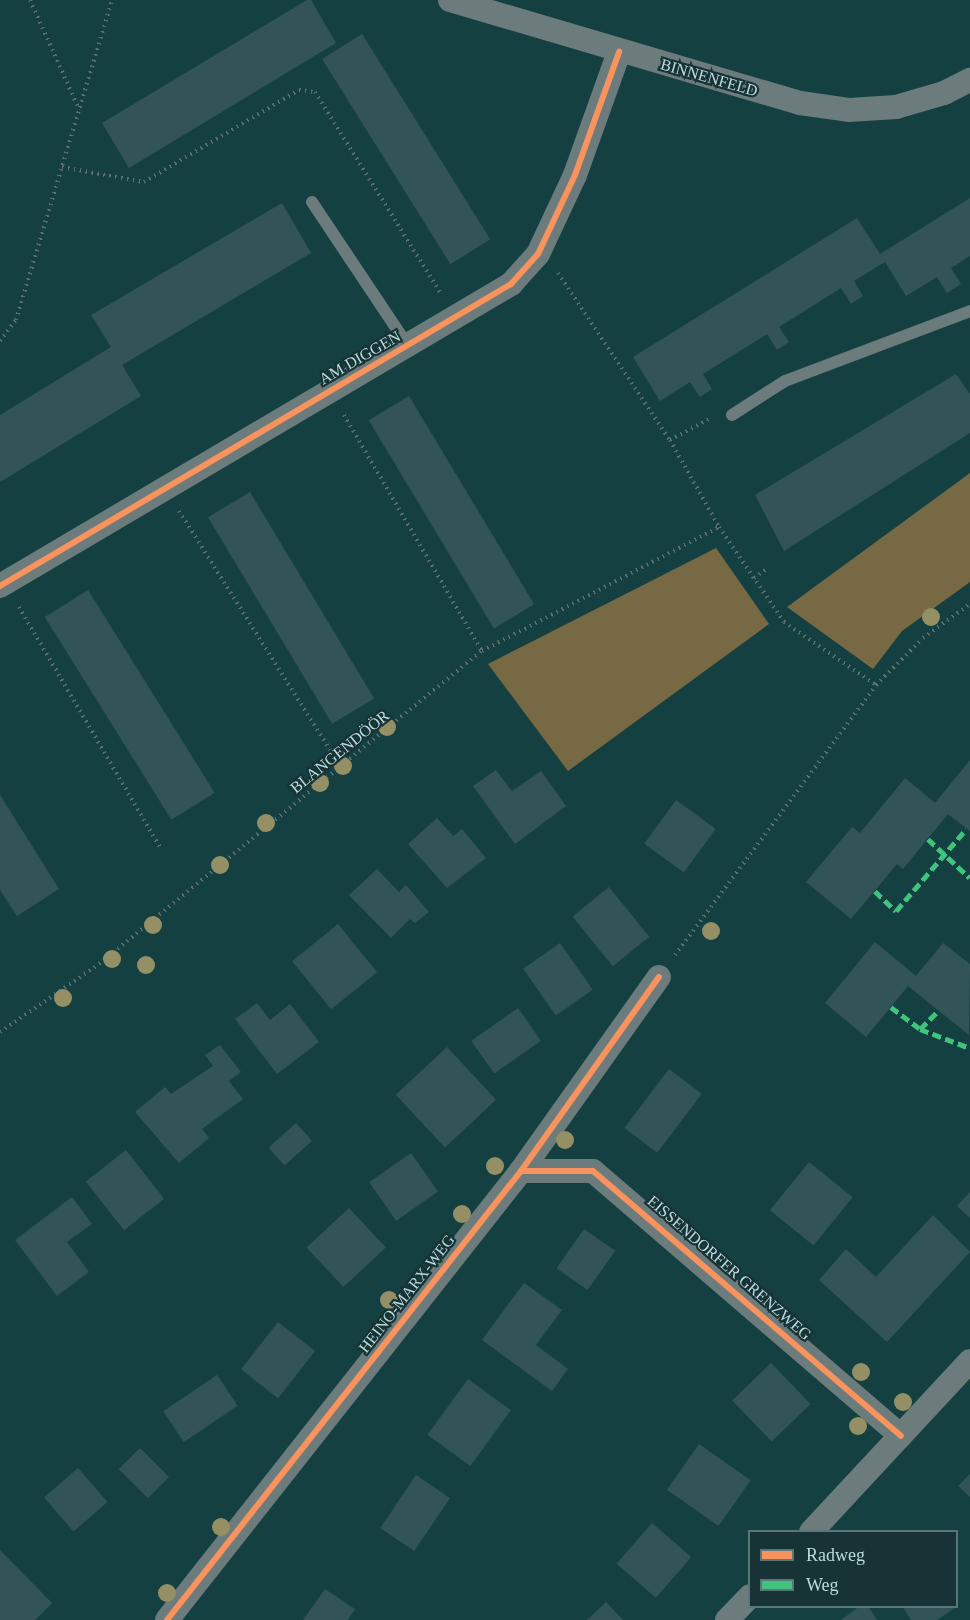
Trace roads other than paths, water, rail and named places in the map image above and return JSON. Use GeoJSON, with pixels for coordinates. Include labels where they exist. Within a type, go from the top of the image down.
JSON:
{"type":"FeatureCollection","features":[{"type":"Feature","properties":{"kind":"street","name":"BINNENFELD"},"geometry":{"type":"LineString","coordinates":[[450,0],[619,52],[800,103],[849,110],[896,107],[944,93],[970,80]]}},
{"type":"Feature","properties":{"kind":"street","name":"AM DIGGEN"},"geometry":{"type":"LineString","coordinates":[[2,584],[457,318],[511,284],[538,254],[575,175],[619,52]]}},
{"type":"Feature","properties":{"kind":"street","name":"HEINO-MARX-WEG"},"geometry":{"type":"LineString","coordinates":[[167,1620],[520,1171],[659,976]]}},
{"type":"Feature","properties":{"kind":"street","name":"EISSENDORFER GRENZWEG"},"geometry":{"type":"LineString","coordinates":[[520,1171],[593,1171],[901,1436]]}},
{"type":"Feature","properties":{"kind":"street"},"geometry":{"type":"LineString","coordinates":[[812,1530],[970,1360]]}},
{"type":"Feature","properties":{"kind":"street"},"geometry":{"type":"LineString","coordinates":[[727,1620],[748,1598]]}},
{"type":"Feature","properties":{"kind":"lane"},"geometry":{"type":"LineString","coordinates":[[312,202],[408,346]]}},
{"type":"Feature","properties":{"kind":"lane"},"geometry":{"type":"LineString","coordinates":[[732,415],[785,381],[970,311]]}}]}
